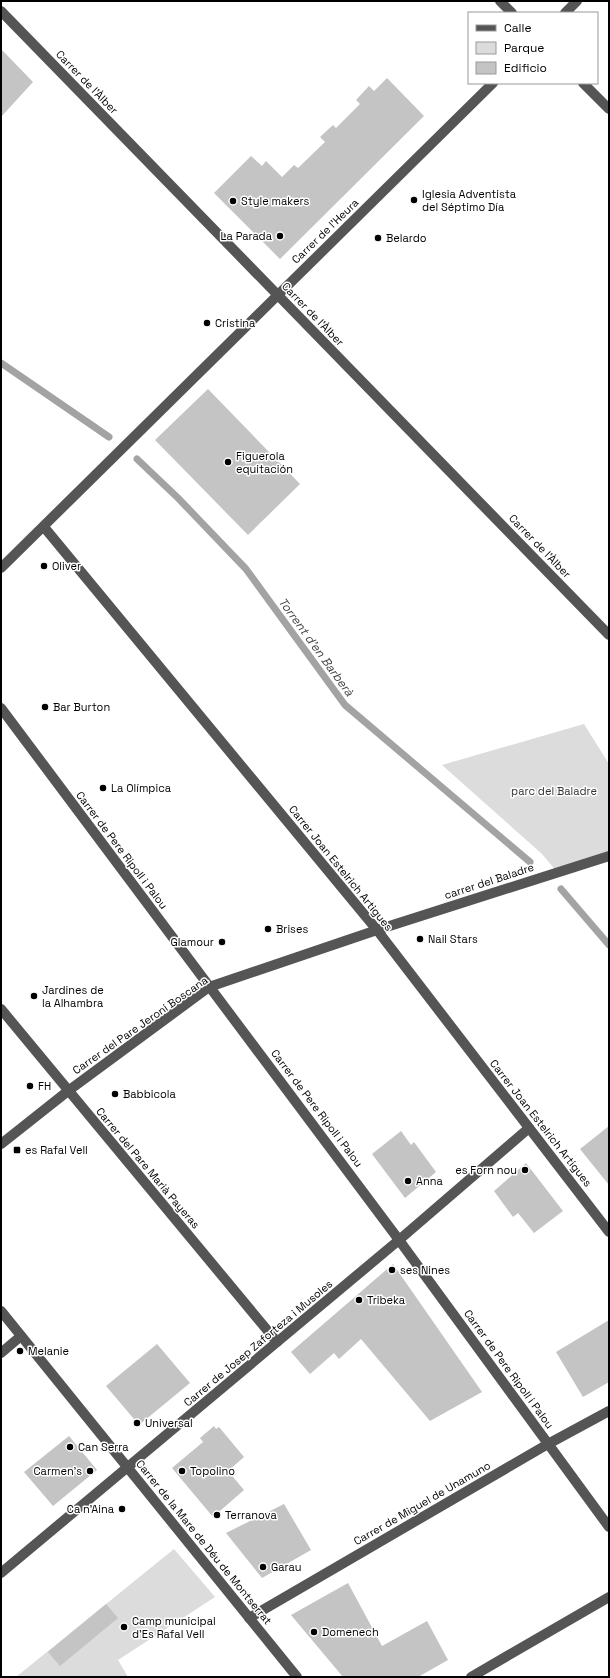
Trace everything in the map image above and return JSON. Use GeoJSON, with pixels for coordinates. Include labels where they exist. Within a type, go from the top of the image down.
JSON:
{"type":"FeatureCollection","features":[{"type":"Feature","properties":{"kind":"street"},"geometry":{"type":"LineString","coordinates":[[500,1],[511,12]]}},
{"type":"Feature","properties":{"kind":"street"},"geometry":{"type":"LineString","coordinates":[[565,12],[577,1]]}},
{"type":"Feature","properties":{"kind":"street","name":"Carrer de l'Àlber"},"geometry":{"type":"LineString","coordinates":[[1,11],[609,635]]}},
{"type":"Feature","properties":{"kind":"street","name":"Carrer de l'Heura"},"geometry":{"type":"LineString","coordinates":[[1,568],[277,294],[492,84]]}},
{"type":"Feature","properties":{"kind":"street"},"geometry":{"type":"LineString","coordinates":[[584,84],[609,109]]}},
{"type":"Feature","properties":{"kind":"street","name":"Carrer Joan Estelrich Artigues"},"geometry":{"type":"LineString","coordinates":[[44,527],[377,930],[609,1232]]}},
{"type":"Feature","properties":{"kind":"street","name":"Carrer de Pere Ripoll i Palou"},"geometry":{"type":"LineString","coordinates":[[1,708],[258,1049],[609,1526]]}},
{"type":"Feature","properties":{"kind":"street","name":"carrer del Baladre"},"geometry":{"type":"LineString","coordinates":[[377,930],[609,856]]}},
{"type":"Feature","properties":{"kind":"street","name":"Carrer del Pare Jeroni Boscana"},"geometry":{"type":"LineString","coordinates":[[1,1144],[68,1091],[210,987],[377,930]]}},
{"type":"Feature","properties":{"kind":"street","name":"Carrer del Pare Marià Payeras"},"geometry":{"type":"LineString","coordinates":[[1,1008],[68,1091],[277,1342]]}},
{"type":"Feature","properties":{"kind":"street","name":"Carrer de Josep Zaforteza i Musoles"},"geometry":{"type":"LineString","coordinates":[[1,1573],[129,1468],[529,1128]]}},
{"type":"Feature","properties":{"kind":"street","name":"Carrer de la Mare de Déu de Montserrat"},"geometry":{"type":"LineString","coordinates":[[1,1311],[297,1677]]}},
{"type":"Feature","properties":{"kind":"street"},"geometry":{"type":"LineString","coordinates":[[1,1353],[21,1336]]}},
{"type":"Feature","properties":{"kind":"street","name":"Carrer de Miguel de Unamuno"},"geometry":{"type":"LineString","coordinates":[[248,1618],[548,1444],[609,1411]]}},
{"type":"Feature","properties":{"kind":"street"},"geometry":{"type":"LineString","coordinates":[[471,1677],[609,1596]]}},
{"type":"Feature","properties":{"kind":"green space","name":"parc del Baladre"},"geometry":{"type":"Polygon","coordinates":[[[584,724],[609,764],[609,856],[557,872],[542,854],[442,765],[584,724]]]}},
{"type":"Feature","properties":{"kind":"green space","name":"Camp municipal d'Es Rafal Vell"},"geometry":{"type":"Polygon","coordinates":[[[174,1549],[215,1597],[118,1660],[128,1677],[16,1677],[174,1549]]]}},
{"type":"Feature","properties":{"kind":"building"},"geometry":{"type":"Polygon","coordinates":[[[1,49],[33,82],[1,117],[1,49]]]}},
{"type":"Feature","properties":{"kind":"building"},"geometry":{"type":"Polygon","coordinates":[[[387,78],[424,116],[280,259],[214,193],[251,156],[262,166],[266,161],[282,177],[294,165],[298,168],[325,142],[320,137],[333,125],[336,128],[360,104],[356,100],[369,86],[374,91],[387,78]]]}},
{"type":"Feature","properties":{"kind":"building","name":"Figuerola equitación"},"geometry":{"type":"Polygon","coordinates":[[[208,389],[300,484],[248,535],[155,440],[208,389]]]}},
{"type":"Feature","properties":{"kind":"building"},"geometry":{"type":"Polygon","coordinates":[[[609,1126],[609,1185],[580,1149],[609,1126]]]}},
{"type":"Feature","properties":{"kind":"building"},"geometry":{"type":"Polygon","coordinates":[[[401,1131],[411,1145],[414,1142],[436,1172],[405,1198],[372,1154],[401,1131]]]}},
{"type":"Feature","properties":{"kind":"building"},"geometry":{"type":"Polygon","coordinates":[[[526,1163],[563,1211],[534,1233],[518,1213],[513,1217],[494,1191],[526,1163]]]}},
{"type":"Feature","properties":{"kind":"building"},"geometry":{"type":"Polygon","coordinates":[[[393,1264],[482,1392],[430,1421],[361,1339],[339,1359],[334,1353],[310,1374],[291,1352],[393,1264]]]}},
{"type":"Feature","properties":{"kind":"building"},"geometry":{"type":"Polygon","coordinates":[[[609,1320],[609,1382],[583,1397],[556,1352],[609,1320]]]}},
{"type":"Feature","properties":{"kind":"building"},"geometry":{"type":"Polygon","coordinates":[[[157,1344],[190,1383],[139,1425],[106,1386],[157,1344]]]}},
{"type":"Feature","properties":{"kind":"building"},"geometry":{"type":"Polygon","coordinates":[[[214,1426],[216,1429],[219,1427],[244,1457],[228,1471],[244,1490],[213,1517],[172,1468],[203,1442],[200,1438],[214,1426]]]}},
{"type":"Feature","properties":{"kind":"building"},"geometry":{"type":"Polygon","coordinates":[[[69,1436],[97,1470],[53,1506],[24,1472],[69,1436]]]}},
{"type":"Feature","properties":{"kind":"building"},"geometry":{"type":"Polygon","coordinates":[[[284,1504],[311,1550],[262,1578],[226,1533],[284,1504]]]}},
{"type":"Feature","properties":{"kind":"building"},"geometry":{"type":"Polygon","coordinates":[[[348,1583],[382,1646],[427,1621],[448,1660],[418,1677],[343,1677],[291,1615],[348,1583]]]}},
{"type":"Feature","properties":{"kind":"building"},"geometry":{"type":"Polygon","coordinates":[[[106,1604],[118,1618],[60,1666],[48,1652],[106,1604]]]}},
{"type":"Feature","properties":{"kind":"waterway","name":"Torrent d'en Barberà"},"geometry":{"type":"LineString","coordinates":[[1,363],[109,437]]}},
{"type":"Feature","properties":{"kind":"waterway","name":"Torrent d'en Barberà"},"geometry":{"type":"LineString","coordinates":[[137,459],[178,498],[246,569],[345,705],[530,862]]}},
{"type":"Feature","properties":{"kind":"waterway","name":"Torrent d'en Barberà"},"geometry":{"type":"LineString","coordinates":[[561,889],[609,945]]}},
{"type":"Feature","properties":{"kind":"place","name":"Iglesia Adventista del Séptimo Día"},"geometry":{"type":"Point","coordinates":[414,200]}},
{"type":"Feature","properties":{"kind":"place","name":"Style makers"},"geometry":{"type":"Point","coordinates":[233,201]}},
{"type":"Feature","properties":{"kind":"place","name":"La Parada"},"geometry":{"type":"Point","coordinates":[280,236]}},
{"type":"Feature","properties":{"kind":"place","name":"Belardo"},"geometry":{"type":"Point","coordinates":[378,238]}},
{"type":"Feature","properties":{"kind":"place","name":"Cristina"},"geometry":{"type":"Point","coordinates":[207,323]}},
{"type":"Feature","properties":{"kind":"place","name":"Figuerola equitación"},"geometry":{"type":"Point","coordinates":[228,462]}},
{"type":"Feature","properties":{"kind":"place","name":"Oliver"},"geometry":{"type":"Point","coordinates":[44,566]}},
{"type":"Feature","properties":{"kind":"place","name":"Bar Burton"},"geometry":{"type":"Point","coordinates":[45,707]}},
{"type":"Feature","properties":{"kind":"place","name":"La Olímpica"},"geometry":{"type":"Point","coordinates":[103,788]}},
{"type":"Feature","properties":{"kind":"place","name":"Brises"},"geometry":{"type":"Point","coordinates":[268,929]}},
{"type":"Feature","properties":{"kind":"place","name":"Nail Stars"},"geometry":{"type":"Point","coordinates":[420,939]}},
{"type":"Feature","properties":{"kind":"place","name":"Glamour"},"geometry":{"type":"Point","coordinates":[222,942]}},
{"type":"Feature","properties":{"kind":"place","name":"Jardines de la Alhambra"},"geometry":{"type":"Point","coordinates":[34,996]}},
{"type":"Feature","properties":{"kind":"place","name":"FH"},"geometry":{"type":"Point","coordinates":[30,1086]}},
{"type":"Feature","properties":{"kind":"place","name":"Babbicola"},"geometry":{"type":"Point","coordinates":[115,1094]}},
{"type":"Feature","properties":{"kind":"place","name":"es Rafal Vell"},"geometry":{"type":"Point","coordinates":[17,1150]}},
{"type":"Feature","properties":{"kind":"place","name":"es Forn nou"},"geometry":{"type":"Point","coordinates":[525,1170]}},
{"type":"Feature","properties":{"kind":"place","name":"Anna"},"geometry":{"type":"Point","coordinates":[408,1181]}},
{"type":"Feature","properties":{"kind":"place","name":"ses Nines"},"geometry":{"type":"Point","coordinates":[392,1270]}},
{"type":"Feature","properties":{"kind":"place","name":"Tribeka"},"geometry":{"type":"Point","coordinates":[359,1300]}},
{"type":"Feature","properties":{"kind":"place","name":"Melanie"},"geometry":{"type":"Point","coordinates":[20,1351]}},
{"type":"Feature","properties":{"kind":"place","name":"Universal"},"geometry":{"type":"Point","coordinates":[137,1423]}},
{"type":"Feature","properties":{"kind":"place","name":"Can Serra"},"geometry":{"type":"Point","coordinates":[70,1447]}},
{"type":"Feature","properties":{"kind":"place","name":"Carmen's"},"geometry":{"type":"Point","coordinates":[90,1471]}},
{"type":"Feature","properties":{"kind":"place","name":"Topolino"},"geometry":{"type":"Point","coordinates":[182,1471]}},
{"type":"Feature","properties":{"kind":"place","name":"Ca n'Aina"},"geometry":{"type":"Point","coordinates":[122,1509]}},
{"type":"Feature","properties":{"kind":"place","name":"Terranova"},"geometry":{"type":"Point","coordinates":[217,1515]}},
{"type":"Feature","properties":{"kind":"place","name":"Garau"},"geometry":{"type":"Point","coordinates":[263,1567]}},
{"type":"Feature","properties":{"kind":"place","name":"Camp municipal d'Es Rafal Vell"},"geometry":{"type":"Point","coordinates":[124,1627]}},
{"type":"Feature","properties":{"kind":"place","name":"Domenech"},"geometry":{"type":"Point","coordinates":[314,1632]}}]}
